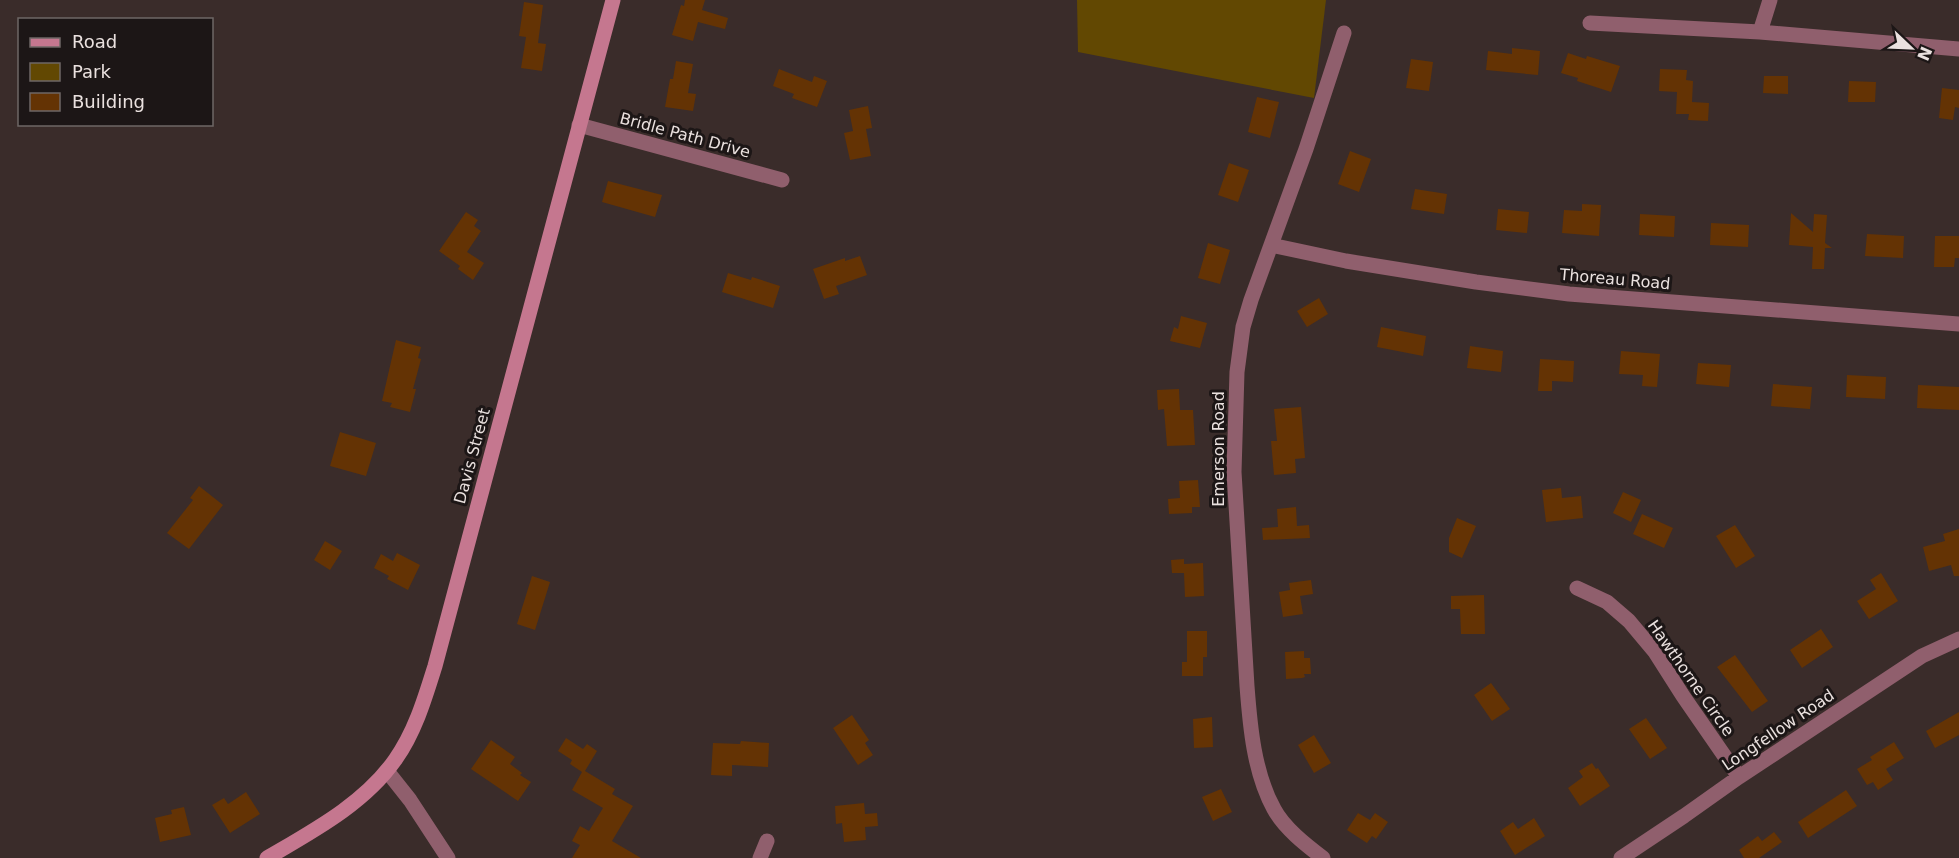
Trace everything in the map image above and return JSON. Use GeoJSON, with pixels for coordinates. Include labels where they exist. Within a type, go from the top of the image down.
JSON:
{"type":"FeatureCollection","features":[{"type":"Feature","properties":{"kind":"street","name":"Davis Street"},"geometry":{"type":"LineString","coordinates":[[267,858],[321,826],[368,790],[387,771],[412,728],[435,666],[613,0]]}},
{"type":"Feature","properties":{"kind":"street"},"geometry":{"type":"LineString","coordinates":[[1760,32],[1770,0]]}},
{"type":"Feature","properties":{"kind":"street"},"geometry":{"type":"LineString","coordinates":[[1590,23],[1760,32],[1959,48]]}},
{"type":"Feature","properties":{"kind":"street","name":"Emerson Road"},"geometry":{"type":"LineString","coordinates":[[1323,858],[1286,825],[1274,810],[1259,768],[1247,686],[1234,472],[1234,420],[1243,327],[1344,33]]}},
{"type":"Feature","properties":{"kind":"street","name":"Bridle Path Drive"},"geometry":{"type":"LineString","coordinates":[[579,125],[782,180]]}},
{"type":"Feature","properties":{"kind":"street","name":"Thoreau Road"},"geometry":{"type":"LineString","coordinates":[[1271,245],[1346,261],[1558,293],[1959,324]]}},
{"type":"Feature","properties":{"kind":"street","name":"Hawthorne Circle"},"geometry":{"type":"LineString","coordinates":[[1577,588],[1607,602],[1629,621],[1655,652],[1738,777]]}},
{"type":"Feature","properties":{"kind":"street","name":"Longfellow Road"},"geometry":{"type":"LineString","coordinates":[[1621,858],[1738,777],[1922,656],[1959,639]]}},
{"type":"Feature","properties":{"kind":"street"},"geometry":{"type":"LineString","coordinates":[[387,771],[416,807],[448,858]]}},
{"type":"Feature","properties":{"kind":"street"},"geometry":{"type":"LineString","coordinates":[[760,858],[767,841]]}},
{"type":"Feature","properties":{"kind":"green space"},"geometry":{"type":"Polygon","coordinates":[[[1077,0],[1326,0],[1314,98],[1078,52],[1077,0]]]}},
{"type":"Feature","properties":{"kind":"building"},"geometry":{"type":"Polygon","coordinates":[[[685,0],[705,0],[702,10],[728,18],[725,29],[698,22],[693,41],[672,35],[681,5],[684,6],[685,0]]]}},
{"type":"Feature","properties":{"kind":"building"},"geometry":{"type":"Polygon","coordinates":[[[524,2],[543,5],[538,43],[546,44],[542,71],[521,68],[526,37],[519,36],[524,2]]]}},
{"type":"Feature","properties":{"kind":"building"},"geometry":{"type":"Polygon","coordinates":[[[1512,48],[1540,51],[1538,75],[1486,70],[1488,51],[1512,54],[1512,48]]]}},
{"type":"Feature","properties":{"kind":"building"},"geometry":{"type":"Polygon","coordinates":[[[1568,53],[1620,66],[1611,92],[1561,73],[1568,53]]]}},
{"type":"Feature","properties":{"kind":"building"},"geometry":{"type":"Polygon","coordinates":[[[1411,59],[1433,62],[1429,91],[1406,88],[1411,59]]]}},
{"type":"Feature","properties":{"kind":"building"},"geometry":{"type":"Polygon","coordinates":[[[676,61],[693,64],[688,93],[696,94],[693,111],[665,107],[676,61]]]}},
{"type":"Feature","properties":{"kind":"building"},"geometry":{"type":"Polygon","coordinates":[[[779,69],[812,82],[814,76],[827,81],[817,107],[792,98],[794,94],[773,86],[779,69]]]}},
{"type":"Feature","properties":{"kind":"building"},"geometry":{"type":"Polygon","coordinates":[[[1660,69],[1687,70],[1686,80],[1693,81],[1692,102],[1709,103],[1708,121],[1688,120],[1689,114],[1676,114],[1677,92],[1659,91],[1660,69]]]}},
{"type":"Feature","properties":{"kind":"building"},"geometry":{"type":"Polygon","coordinates":[[[1764,76],[1788,76],[1788,94],[1763,93],[1764,76]]]}},
{"type":"Feature","properties":{"kind":"building"},"geometry":{"type":"Polygon","coordinates":[[[1849,81],[1876,82],[1875,102],[1848,102],[1849,81]]]}},
{"type":"Feature","properties":{"kind":"building"},"geometry":{"type":"Polygon","coordinates":[[[1942,88],[1959,90],[1959,108],[1955,107],[1953,120],[1939,118],[1942,88]]]}},
{"type":"Feature","properties":{"kind":"building"},"geometry":{"type":"Polygon","coordinates":[[[1257,97],[1279,102],[1270,138],[1248,132],[1257,97]]]}},
{"type":"Feature","properties":{"kind":"building"},"geometry":{"type":"Polygon","coordinates":[[[868,106],[872,128],[866,129],[871,156],[850,160],[844,133],[853,131],[849,110],[868,106]]]}},
{"type":"Feature","properties":{"kind":"building"},"geometry":{"type":"Polygon","coordinates":[[[1350,151],[1371,159],[1359,192],[1338,184],[1350,151]]]}},
{"type":"Feature","properties":{"kind":"building"},"geometry":{"type":"Polygon","coordinates":[[[1229,163],[1249,170],[1238,202],[1218,195],[1229,163]]]}},
{"type":"Feature","properties":{"kind":"building"},"geometry":{"type":"Polygon","coordinates":[[[608,181],[662,195],[655,217],[602,202],[608,181]]]}},
{"type":"Feature","properties":{"kind":"building"},"geometry":{"type":"Polygon","coordinates":[[[1415,189],[1447,194],[1444,214],[1411,209],[1415,189]]]}},
{"type":"Feature","properties":{"kind":"building"},"geometry":{"type":"Polygon","coordinates":[[[1582,204],[1601,205],[1599,236],[1562,233],[1564,210],[1582,211],[1582,204]]]}},
{"type":"Feature","properties":{"kind":"building"},"geometry":{"type":"Polygon","coordinates":[[[1498,209],[1529,212],[1527,233],[1496,230],[1498,209]]]}},
{"type":"Feature","properties":{"kind":"building"},"geometry":{"type":"Polygon","coordinates":[[[466,212],[478,220],[474,226],[481,231],[467,252],[484,263],[473,280],[458,269],[460,266],[439,251],[466,212]]]}},
{"type":"Feature","properties":{"kind":"building"},"geometry":{"type":"Polygon","coordinates":[[[1791,213],[1813,232],[1814,214],[1827,215],[1825,243],[1832,248],[1825,248],[1824,269],[1812,269],[1813,247],[1789,245],[1791,213]]]}},
{"type":"Feature","properties":{"kind":"building"},"geometry":{"type":"Polygon","coordinates":[[[1640,214],[1675,216],[1674,237],[1639,235],[1640,214]]]}},
{"type":"Feature","properties":{"kind":"building"},"geometry":{"type":"Polygon","coordinates":[[[1711,223],[1749,225],[1748,247],[1710,245],[1711,223]]]}},
{"type":"Feature","properties":{"kind":"building"},"geometry":{"type":"Polygon","coordinates":[[[1867,234],[1904,236],[1903,258],[1865,256],[1867,234]]]}},
{"type":"Feature","properties":{"kind":"building"},"geometry":{"type":"Polygon","coordinates":[[[1935,236],[1959,236],[1959,258],[1955,258],[1954,267],[1934,267],[1935,236]]]}},
{"type":"Feature","properties":{"kind":"building"},"geometry":{"type":"Polygon","coordinates":[[[1208,243],[1230,250],[1220,284],[1198,278],[1208,243]]]}},
{"type":"Feature","properties":{"kind":"building"},"geometry":{"type":"Polygon","coordinates":[[[860,256],[867,275],[836,286],[839,294],[824,299],[813,269],[845,258],[845,261],[860,256]]]}},
{"type":"Feature","properties":{"kind":"building"},"geometry":{"type":"Polygon","coordinates":[[[728,273],[751,280],[752,277],[780,286],[773,308],[722,292],[728,273]]]}},
{"type":"Feature","properties":{"kind":"building"},"geometry":{"type":"Polygon","coordinates":[[[1319,298],[1328,314],[1307,327],[1297,311],[1319,298]]]}},
{"type":"Feature","properties":{"kind":"building"},"geometry":{"type":"Polygon","coordinates":[[[1181,316],[1207,323],[1200,348],[1170,341],[1174,327],[1178,329],[1181,316]]]}},
{"type":"Feature","properties":{"kind":"building"},"geometry":{"type":"Polygon","coordinates":[[[1381,327],[1426,336],[1423,356],[1377,347],[1381,327]]]}},
{"type":"Feature","properties":{"kind":"building"},"geometry":{"type":"Polygon","coordinates":[[[396,340],[421,347],[418,358],[421,359],[413,389],[416,389],[410,412],[390,407],[392,403],[382,401],[396,340]]]}},
{"type":"Feature","properties":{"kind":"building"},"geometry":{"type":"Polygon","coordinates":[[[1470,346],[1503,351],[1501,372],[1467,368],[1470,346]]]}},
{"type":"Feature","properties":{"kind":"building"},"geometry":{"type":"Polygon","coordinates":[[[1621,351],[1660,354],[1657,387],[1642,386],[1643,375],[1619,374],[1621,351]]]}},
{"type":"Feature","properties":{"kind":"building"},"geometry":{"type":"Polygon","coordinates":[[[1540,359],[1574,361],[1573,382],[1552,381],[1552,391],[1538,391],[1540,359]]]}},
{"type":"Feature","properties":{"kind":"building"},"geometry":{"type":"Polygon","coordinates":[[[1698,363],[1731,365],[1729,387],[1696,384],[1698,363]]]}},
{"type":"Feature","properties":{"kind":"building"},"geometry":{"type":"Polygon","coordinates":[[[1847,375],[1886,377],[1885,399],[1846,397],[1847,375]]]}},
{"type":"Feature","properties":{"kind":"building"},"geometry":{"type":"Polygon","coordinates":[[[1773,384],[1812,387],[1810,409],[1771,406],[1773,384]]]}},
{"type":"Feature","properties":{"kind":"building"},"geometry":{"type":"Polygon","coordinates":[[[1918,385],[1959,387],[1959,410],[1917,408],[1918,385]]]}},
{"type":"Feature","properties":{"kind":"building"},"geometry":{"type":"Polygon","coordinates":[[[1179,389],[1180,410],[1193,410],[1195,445],[1167,446],[1164,409],[1158,410],[1157,390],[1179,389]]]}},
{"type":"Feature","properties":{"kind":"building"},"geometry":{"type":"Polygon","coordinates":[[[1301,407],[1305,458],[1295,459],[1296,473],[1274,475],[1271,441],[1277,441],[1274,409],[1301,407]]]}},
{"type":"Feature","properties":{"kind":"building"},"geometry":{"type":"Polygon","coordinates":[[[340,432],[376,443],[366,476],[330,466],[340,432]]]}},
{"type":"Feature","properties":{"kind":"building"},"geometry":{"type":"Polygon","coordinates":[[[1198,480],[1200,507],[1192,507],[1192,513],[1169,514],[1168,499],[1180,498],[1179,481],[1198,480]]]}},
{"type":"Feature","properties":{"kind":"building"},"geometry":{"type":"Polygon","coordinates":[[[199,486],[223,505],[189,549],[167,533],[193,500],[190,498],[199,486]]]}},
{"type":"Feature","properties":{"kind":"building"},"geometry":{"type":"Polygon","coordinates":[[[1561,488],[1562,498],[1581,496],[1583,518],[1546,522],[1542,490],[1561,488]]]}},
{"type":"Feature","properties":{"kind":"building"},"geometry":{"type":"Polygon","coordinates":[[[1623,492],[1641,500],[1631,522],[1613,513],[1623,492]]]}},
{"type":"Feature","properties":{"kind":"building"},"geometry":{"type":"Polygon","coordinates":[[[1296,507],[1297,526],[1309,525],[1310,538],[1263,540],[1262,528],[1278,527],[1277,509],[1296,507]]]}},
{"type":"Feature","properties":{"kind":"building"},"geometry":{"type":"Polygon","coordinates":[[[1642,514],[1673,528],[1664,548],[1633,534],[1642,514]]]}},
{"type":"Feature","properties":{"kind":"building"},"geometry":{"type":"Polygon","coordinates":[[[1457,518],[1476,526],[1462,558],[1449,552],[1449,538],[1457,518]]]}},
{"type":"Feature","properties":{"kind":"building"},"geometry":{"type":"Polygon","coordinates":[[[1735,525],[1755,556],[1736,568],[1716,536],[1735,525]]]}},
{"type":"Feature","properties":{"kind":"building"},"geometry":{"type":"Polygon","coordinates":[[[1959,529],[1959,576],[1954,576],[1951,565],[1929,571],[1923,547],[1945,541],[1943,534],[1959,529]]]}},
{"type":"Feature","properties":{"kind":"building"},"geometry":{"type":"Polygon","coordinates":[[[325,541],[342,551],[330,570],[314,560],[325,541]]]}},
{"type":"Feature","properties":{"kind":"building"},"geometry":{"type":"Polygon","coordinates":[[[397,553],[420,565],[408,590],[387,579],[389,576],[374,568],[381,554],[393,561],[397,553]]]}},
{"type":"Feature","properties":{"kind":"building"},"geometry":{"type":"Polygon","coordinates":[[[1184,559],[1184,564],[1203,563],[1204,596],[1185,597],[1184,573],[1172,573],[1171,560],[1184,559]]]}},
{"type":"Feature","properties":{"kind":"building"},"geometry":{"type":"Polygon","coordinates":[[[1881,573],[1898,601],[1869,619],[1857,601],[1876,589],[1870,580],[1881,573]]]}},
{"type":"Feature","properties":{"kind":"building"},"geometry":{"type":"Polygon","coordinates":[[[532,576],[550,582],[535,630],[517,624],[532,576]]]}},
{"type":"Feature","properties":{"kind":"building"},"geometry":{"type":"Polygon","coordinates":[[[1311,580],[1313,594],[1300,596],[1303,614],[1283,617],[1279,592],[1290,590],[1289,583],[1311,580]]]}},
{"type":"Feature","properties":{"kind":"building"},"geometry":{"type":"Polygon","coordinates":[[[1484,595],[1485,634],[1461,634],[1460,609],[1451,609],[1451,596],[1484,595]]]}},
{"type":"Feature","properties":{"kind":"building"},"geometry":{"type":"Polygon","coordinates":[[[1821,629],[1833,647],[1802,668],[1790,650],[1821,629]]]}},
{"type":"Feature","properties":{"kind":"building"},"geometry":{"type":"Polygon","coordinates":[[[1187,631],[1207,631],[1207,657],[1203,657],[1203,676],[1182,676],[1182,662],[1187,662],[1187,631]]]}},
{"type":"Feature","properties":{"kind":"building"},"geometry":{"type":"Polygon","coordinates":[[[1304,651],[1304,658],[1310,658],[1311,674],[1304,674],[1305,677],[1302,678],[1286,679],[1285,652],[1304,651]]]}},
{"type":"Feature","properties":{"kind":"building"},"geometry":{"type":"Polygon","coordinates":[[[1735,655],[1768,701],[1752,712],[1717,667],[1735,655]]]}},
{"type":"Feature","properties":{"kind":"building"},"geometry":{"type":"Polygon","coordinates":[[[1491,683],[1510,709],[1492,721],[1474,695],[1491,683]]]}},
{"type":"Feature","properties":{"kind":"building"},"geometry":{"type":"Polygon","coordinates":[[[1959,712],[1959,735],[1935,748],[1926,731],[1959,712]]]}},
{"type":"Feature","properties":{"kind":"building"},"geometry":{"type":"Polygon","coordinates":[[[852,715],[869,740],[865,743],[873,755],[858,765],[833,728],[852,715]]]}},
{"type":"Feature","properties":{"kind":"building"},"geometry":{"type":"Polygon","coordinates":[[[1212,717],[1213,747],[1194,748],[1193,719],[1212,717]]]}},
{"type":"Feature","properties":{"kind":"building"},"geometry":{"type":"Polygon","coordinates":[[[1646,718],[1667,748],[1650,759],[1629,729],[1646,718]]]}},
{"type":"Feature","properties":{"kind":"building"},"geometry":{"type":"Polygon","coordinates":[[[1314,735],[1331,763],[1314,773],[1298,745],[1314,735]]]}},
{"type":"Feature","properties":{"kind":"building"},"geometry":{"type":"Polygon","coordinates":[[[566,738],[583,749],[587,744],[597,751],[585,771],[615,789],[612,794],[633,806],[612,841],[641,858],[572,858],[580,845],[572,841],[580,826],[589,831],[603,808],[572,790],[582,772],[570,764],[572,760],[558,751],[566,738]]]}},
{"type":"Feature","properties":{"kind":"building"},"geometry":{"type":"Polygon","coordinates":[[[491,740],[515,757],[510,764],[522,773],[520,775],[531,782],[518,801],[471,769],[491,740]]]}},
{"type":"Feature","properties":{"kind":"building"},"geometry":{"type":"Polygon","coordinates":[[[741,741],[769,743],[768,767],[732,765],[732,776],[711,775],[713,743],[740,744],[741,741]]]}},
{"type":"Feature","properties":{"kind":"building"},"geometry":{"type":"Polygon","coordinates":[[[1894,742],[1904,758],[1886,769],[1893,780],[1878,790],[1873,782],[1867,785],[1857,769],[1872,760],[1870,757],[1894,742]]]}},
{"type":"Feature","properties":{"kind":"building"},"geometry":{"type":"Polygon","coordinates":[[[1592,763],[1610,786],[1580,806],[1568,788],[1583,777],[1579,771],[1592,763]]]}},
{"type":"Feature","properties":{"kind":"building"},"geometry":{"type":"Polygon","coordinates":[[[1221,789],[1232,812],[1213,821],[1202,797],[1221,789]]]}},
{"type":"Feature","properties":{"kind":"building"},"geometry":{"type":"Polygon","coordinates":[[[1846,790],[1857,806],[1808,838],[1798,822],[1846,790]]]}},
{"type":"Feature","properties":{"kind":"building"},"geometry":{"type":"Polygon","coordinates":[[[246,792],[260,814],[230,833],[212,805],[224,798],[228,804],[246,792]]]}},
{"type":"Feature","properties":{"kind":"building"},"geometry":{"type":"Polygon","coordinates":[[[864,803],[865,814],[877,813],[878,826],[865,827],[866,840],[844,842],[842,823],[836,824],[835,806],[864,803]]]}},
{"type":"Feature","properties":{"kind":"building"},"geometry":{"type":"Polygon","coordinates":[[[184,807],[191,835],[160,842],[155,818],[172,814],[171,810],[184,807]]]}},
{"type":"Feature","properties":{"kind":"building"},"geometry":{"type":"Polygon","coordinates":[[[1358,813],[1370,820],[1375,813],[1388,822],[1376,839],[1372,836],[1367,843],[1347,830],[1358,813]]]}},
{"type":"Feature","properties":{"kind":"building"},"geometry":{"type":"Polygon","coordinates":[[[1534,818],[1545,836],[1515,855],[1500,831],[1513,822],[1518,829],[1534,818]]]}},
{"type":"Feature","properties":{"kind":"building"},"geometry":{"type":"Polygon","coordinates":[[[1774,832],[1782,842],[1759,858],[1744,858],[1739,850],[1758,836],[1762,841],[1774,832]]]}}]}
